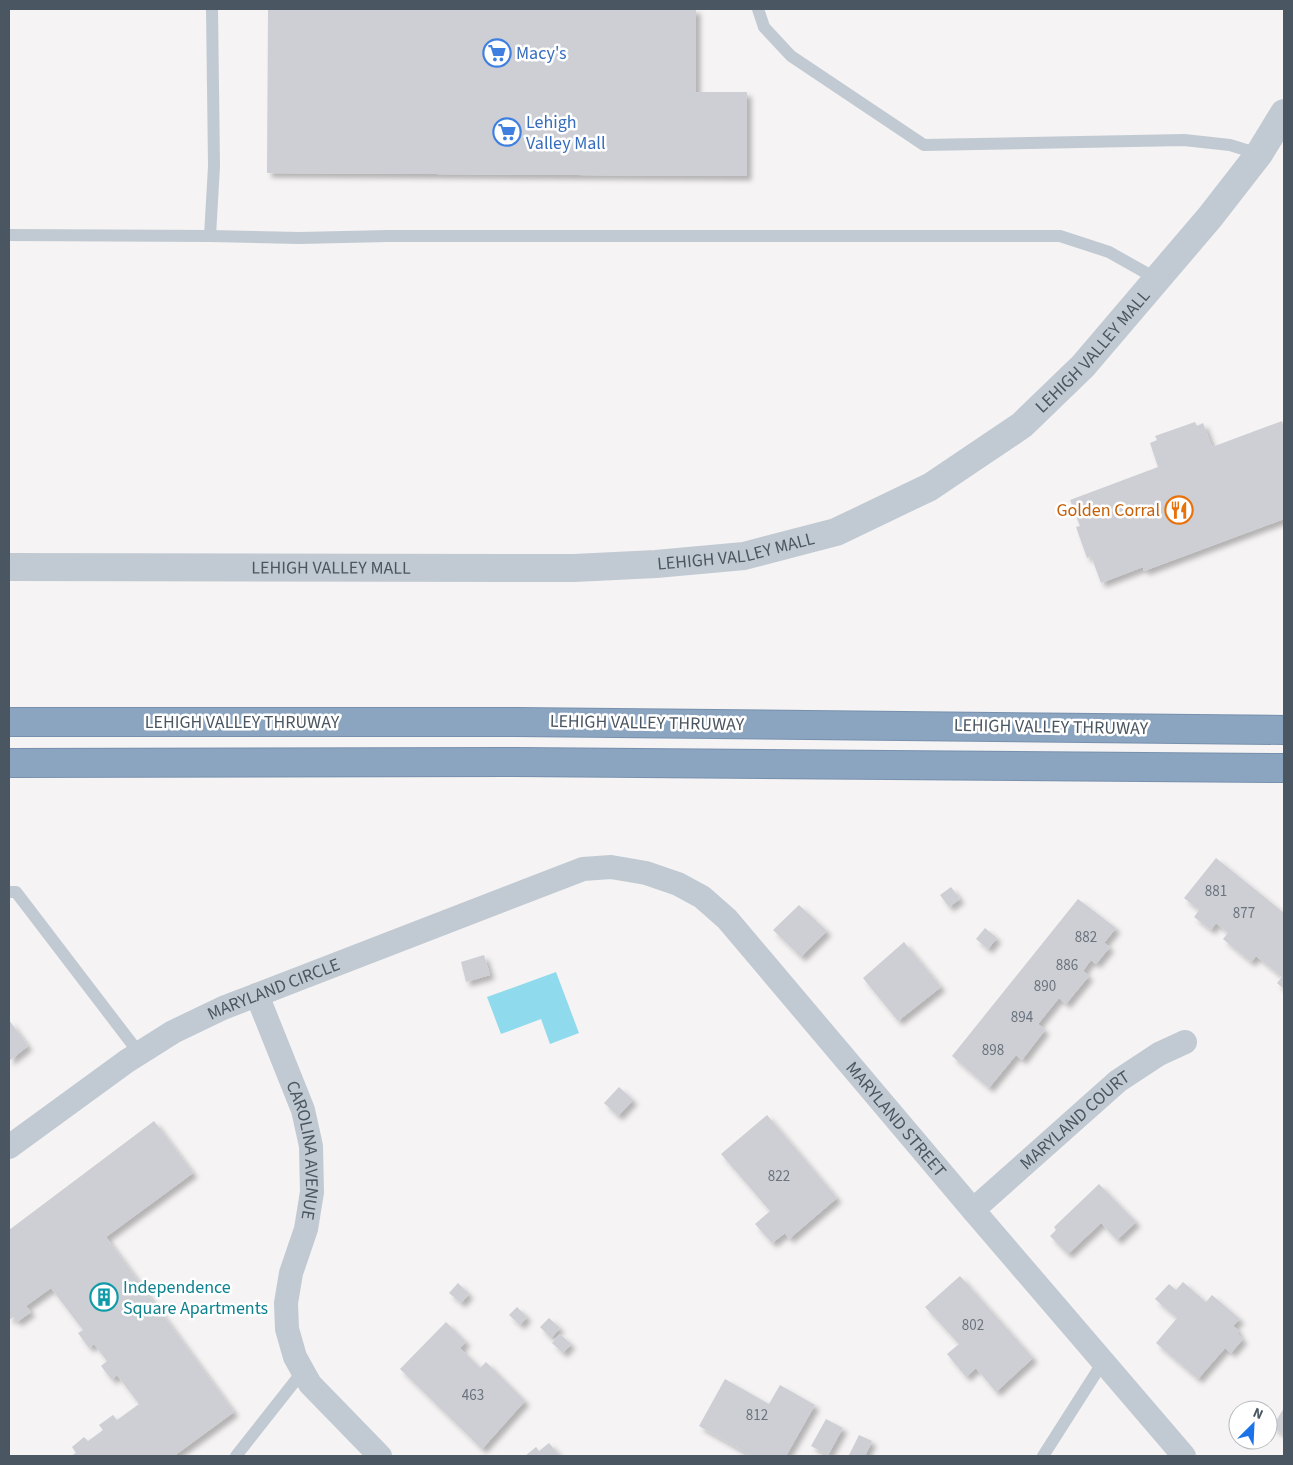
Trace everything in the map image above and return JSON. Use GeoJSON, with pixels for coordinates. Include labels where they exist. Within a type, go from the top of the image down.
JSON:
{"type":"FeatureCollection","features":[{"type":"Feature","properties":{"kind":"highway","name":"LEHIGH VALLEY THRUWAY"},"geometry":{"type":"LineString","coordinates":[[9,722],[536,722],[1284,730]]}},
{"type":"Feature","properties":{"kind":"highway"},"geometry":{"type":"LineString","coordinates":[[9,763],[526,762],[1284,768]]}},
{"type":"Feature","properties":{"kind":"street","name":"LEHIGH VALLEY MALL"},"geometry":{"type":"LineString","coordinates":[[9,567],[574,568],[656,564],[744,556],[836,532],[930,487],[1022,425],[1083,366],[1158,279],[1259,154],[1284,113]]}},
{"type":"Feature","properties":{"kind":"street","name":"MARYLAND STREET"},"geometry":{"type":"LineString","coordinates":[[563,875],[583,868],[611,866],[646,873],[678,884],[702,898],[727,919],[1184,1456]]}},
{"type":"Feature","properties":{"kind":"street","name":"MARYLAND CIRCLE"},"geometry":{"type":"LineString","coordinates":[[9,1147],[127,1061],[173,1032],[223,1008],[563,875]]}},
{"type":"Feature","properties":{"kind":"street","name":"CAROLINA AVENUE"},"geometry":{"type":"LineString","coordinates":[[256,995],[303,1110],[311,1146],[312,1192],[306,1229],[291,1273],[286,1303],[287,1329],[295,1357],[310,1384],[380,1456]]}},
{"type":"Feature","properties":{"kind":"street","name":"MARYLAND COURT"},"geometry":{"type":"LineString","coordinates":[[973,1210],[1118,1081],[1159,1054],[1185,1042]]}},
{"type":"Feature","properties":{"kind":"lane"},"geometry":{"type":"LineString","coordinates":[[210,236],[214,166],[212,9]]}},
{"type":"Feature","properties":{"kind":"lane"},"geometry":{"type":"LineString","coordinates":[[758,9],[764,27],[791,56],[924,145],[1184,140],[1230,145],[1259,154]]}},
{"type":"Feature","properties":{"kind":"lane"},"geometry":{"type":"LineString","coordinates":[[9,235],[299,238],[398,236],[1060,236],[1109,252],[1158,279]]}},
{"type":"Feature","properties":{"kind":"lane"},"geometry":{"type":"LineString","coordinates":[[9,892],[16,892],[139,1053]]}},
{"type":"Feature","properties":{"kind":"lane"},"geometry":{"type":"LineString","coordinates":[[1043,1456],[1103,1362]]}},
{"type":"Feature","properties":{"kind":"lane"},"geometry":{"type":"LineString","coordinates":[[236,1456],[303,1371]]}},
{"type":"Feature","properties":{"kind":"water"},"geometry":{"type":"Polygon","coordinates":[[[556,972],[579,1033],[550,1044],[541,1019],[501,1034],[487,997],[556,972]]]}},
{"type":"Feature","properties":{"kind":"building","name":"Lehigh Valley Mall"},"geometry":{"type":"Polygon","coordinates":[[[268,9],[696,9],[696,92],[747,92],[747,176],[267,173],[268,9]]]}},
{"type":"Feature","properties":{"kind":"building","name":"Golden Corral"},"geometry":{"type":"Polygon","coordinates":[[[1282,421],[1284,428],[1284,519],[1144,571],[1143,567],[1101,583],[1091,556],[1087,558],[1076,527],[1080,526],[1070,500],[1158,467],[1150,443],[1157,440],[1155,436],[1195,422],[1197,426],[1203,423],[1212,447],[1282,421]]]}},
{"type":"Feature","properties":{"kind":"building"},"geometry":{"type":"Polygon","coordinates":[[[1216,858],[1284,913],[1284,989],[1277,983],[1282,977],[1256,956],[1251,962],[1223,939],[1228,933],[1216,923],[1211,930],[1194,917],[1199,910],[1184,898],[1216,858]]]}},
{"type":"Feature","properties":{"kind":"building"},"geometry":{"type":"Polygon","coordinates":[[[951,887],[960,899],[949,907],[940,895],[951,887]]]}},
{"type":"Feature","properties":{"kind":"building"},"geometry":{"type":"Polygon","coordinates":[[[1078,899],[1116,928],[1104,943],[1110,947],[1096,964],[1091,960],[1083,971],[1089,976],[1066,1004],[1059,998],[1038,1024],[1045,1030],[1022,1060],[1016,1055],[989,1088],[952,1056],[1078,899]]]}},
{"type":"Feature","properties":{"kind":"building"},"geometry":{"type":"Polygon","coordinates":[[[799,905],[827,931],[801,957],[773,930],[799,905]]]}},
{"type":"Feature","properties":{"kind":"building"},"geometry":{"type":"Polygon","coordinates":[[[985,928],[997,938],[988,949],[976,939],[985,928]]]}},
{"type":"Feature","properties":{"kind":"building"},"geometry":{"type":"Polygon","coordinates":[[[904,942],[941,987],[898,1021],[863,978],[904,942]]]}},
{"type":"Feature","properties":{"kind":"building"},"geometry":{"type":"Polygon","coordinates":[[[484,955],[490,975],[466,982],[461,962],[484,955]]]}},
{"type":"Feature","properties":{"kind":"building"},"geometry":{"type":"Polygon","coordinates":[[[9,1020],[28,1046],[9,1061],[9,1020]]]}},
{"type":"Feature","properties":{"kind":"building"},"geometry":{"type":"Polygon","coordinates":[[[619,1087],[633,1100],[618,1116],[604,1103],[619,1087]]]}},
{"type":"Feature","properties":{"kind":"building"},"geometry":{"type":"Polygon","coordinates":[[[767,1115],[837,1198],[789,1239],[785,1233],[772,1243],[755,1224],[770,1211],[721,1154],[767,1115]]]}},
{"type":"Feature","properties":{"kind":"building","name":"Independence Square Apartments"},"geometry":{"type":"Polygon","coordinates":[[[154,1121],[193,1173],[106,1237],[234,1412],[174,1456],[71,1456],[76,1453],[72,1447],[84,1437],[88,1441],[103,1430],[99,1425],[113,1415],[117,1420],[139,1404],[117,1375],[112,1380],[101,1366],[107,1361],[94,1344],[89,1348],[78,1333],[83,1330],[51,1288],[26,1306],[31,1312],[17,1322],[13,1317],[9,1320],[9,1230],[154,1121]]]}},
{"type":"Feature","properties":{"kind":"building"},"geometry":{"type":"Polygon","coordinates":[[[1099,1184],[1136,1222],[1117,1240],[1101,1223],[1068,1254],[1050,1236],[1056,1230],[1054,1227],[1099,1184]]]}},
{"type":"Feature","properties":{"kind":"building"},"geometry":{"type":"Polygon","coordinates":[[[960,1276],[1033,1358],[996,1392],[976,1368],[966,1377],[947,1354],[959,1344],[925,1307],[960,1276]]]}},
{"type":"Feature","properties":{"kind":"building"},"geometry":{"type":"Polygon","coordinates":[[[1183,1282],[1206,1302],[1212,1295],[1240,1319],[1233,1326],[1239,1331],[1237,1333],[1243,1339],[1231,1353],[1225,1348],[1198,1379],[1156,1343],[1177,1318],[1155,1299],[1169,1284],[1176,1290],[1183,1282]]]}},
{"type":"Feature","properties":{"kind":"building"},"geometry":{"type":"Polygon","coordinates":[[[458,1283],[469,1294],[461,1303],[449,1293],[458,1283]]]}},
{"type":"Feature","properties":{"kind":"building"},"geometry":{"type":"Polygon","coordinates":[[[517,1307],[527,1317],[520,1325],[509,1315],[517,1307]]]}},
{"type":"Feature","properties":{"kind":"building"},"geometry":{"type":"Polygon","coordinates":[[[549,1318],[560,1328],[551,1338],[540,1327],[549,1318]]]}},
{"type":"Feature","properties":{"kind":"building"},"geometry":{"type":"Polygon","coordinates":[[[446,1322],[466,1342],[460,1348],[480,1368],[486,1362],[525,1401],[482,1449],[400,1369],[446,1322]]]}},
{"type":"Feature","properties":{"kind":"building"},"geometry":{"type":"Polygon","coordinates":[[[560,1334],[571,1344],[563,1353],[552,1343],[560,1334]]]}},
{"type":"Feature","properties":{"kind":"building"},"geometry":{"type":"Polygon","coordinates":[[[725,1379],[769,1404],[780,1385],[815,1405],[786,1456],[752,1456],[699,1426],[725,1379]]]}},
{"type":"Feature","properties":{"kind":"building"},"geometry":{"type":"Polygon","coordinates":[[[1284,1408],[1284,1435],[1278,1431],[1278,1418],[1284,1408]]]}},
{"type":"Feature","properties":{"kind":"building"},"geometry":{"type":"Polygon","coordinates":[[[826,1419],[843,1428],[828,1455],[811,1446],[826,1419]]]}},
{"type":"Feature","properties":{"kind":"building"},"geometry":{"type":"Polygon","coordinates":[[[859,1435],[872,1441],[865,1456],[851,1456],[849,1455],[859,1435]]]}},
{"type":"Feature","properties":{"kind":"building"},"geometry":{"type":"Polygon","coordinates":[[[549,1443],[560,1456],[525,1456],[536,1447],[539,1451],[549,1443]]]}},
{"type":"Feature","properties":{"kind":"place","name":"Macy's"},"geometry":{"type":"Point","coordinates":[497,53]}},
{"type":"Feature","properties":{"kind":"place","name":"Lehigh Valley Mall"},"geometry":{"type":"Point","coordinates":[507,132]}},
{"type":"Feature","properties":{"kind":"place","name":"Golden Corral"},"geometry":{"type":"Point","coordinates":[1179,510]}},
{"type":"Feature","properties":{"kind":"place","name":"Independence Square Apartments"},"geometry":{"type":"Point","coordinates":[104,1297]}}]}
